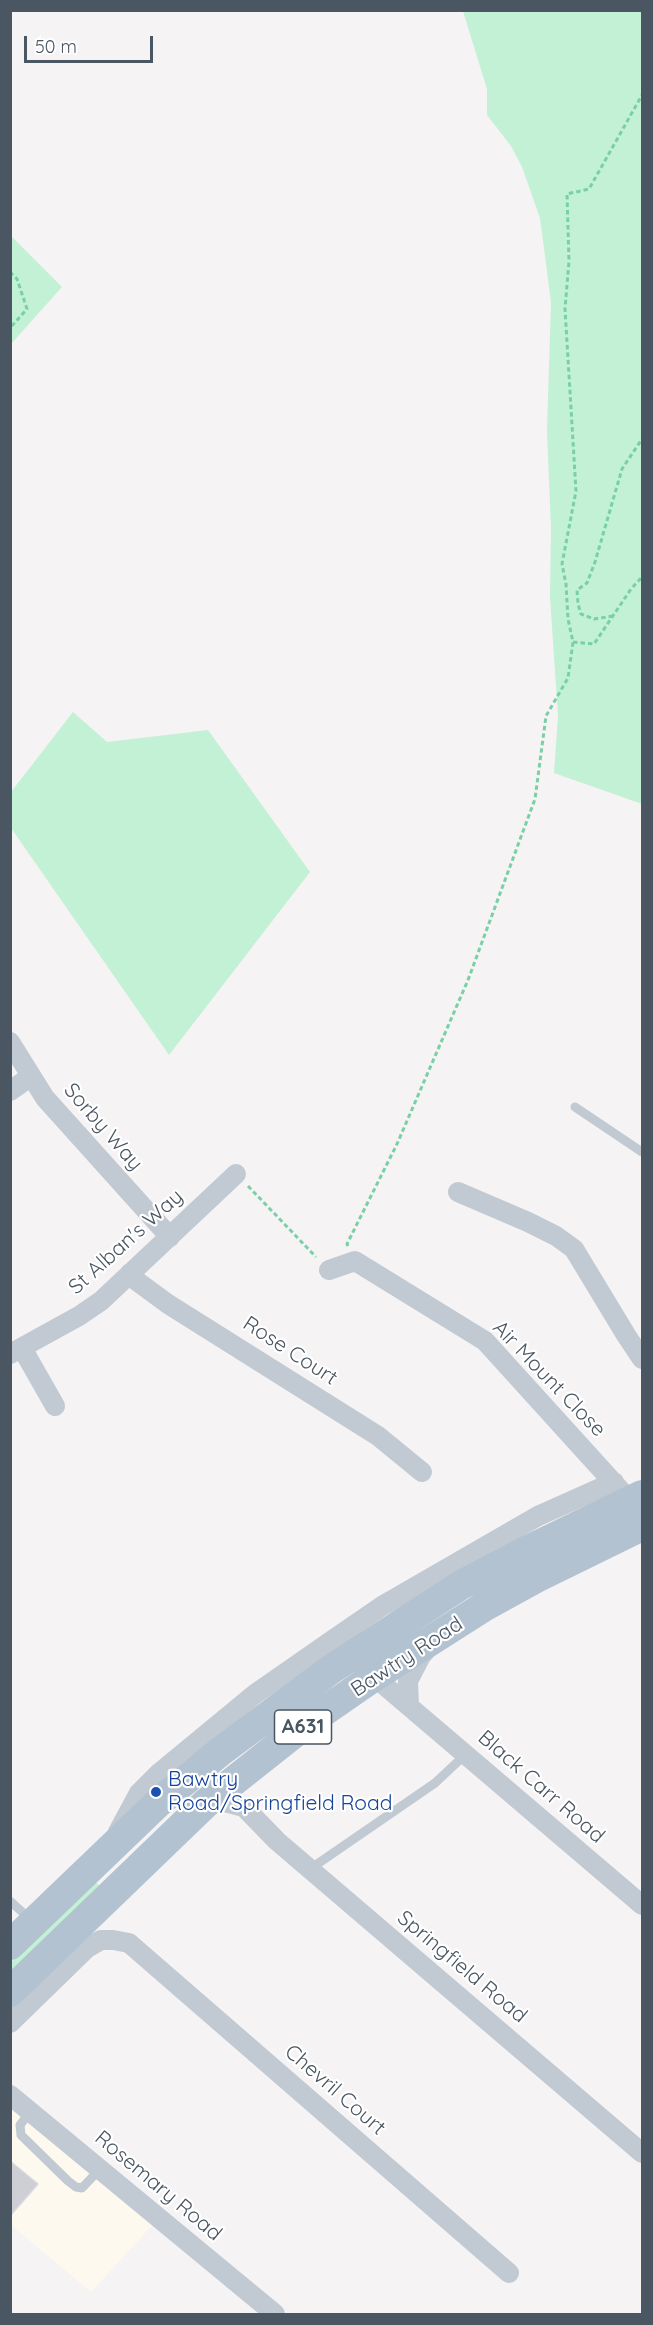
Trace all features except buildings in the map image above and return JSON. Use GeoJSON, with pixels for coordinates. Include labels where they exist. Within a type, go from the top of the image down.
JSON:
{"type":"FeatureCollection","features":[{"type":"Feature","properties":{"kind":"main road","name":"Bawtry Road"},"geometry":{"type":"LineString","coordinates":[[10,1946],[158,1803],[221,1751],[356,1652],[461,1586],[634,1498]]}},
{"type":"Feature","properties":{"kind":"main road","name":"Bawtry Road"},"geometry":{"type":"LineString","coordinates":[[10,1992],[206,1803],[260,1759],[375,1676],[485,1606],[526,1583],[634,1498]]}},
{"type":"Feature","properties":{"kind":"main road"},"geometry":{"type":"LineString","coordinates":[[404,1622],[428,1643]]}},
{"type":"Feature","properties":{"kind":"street","name":"Sorby Way"},"geometry":{"type":"LineString","coordinates":[[10,1042],[30,1077],[67,1125],[170,1237]]}},
{"type":"Feature","properties":{"kind":"street"},"geometry":{"type":"LineString","coordinates":[[10,1091],[30,1077]]}},
{"type":"Feature","properties":{"kind":"street","name":"St Alban's Way"},"geometry":{"type":"LineString","coordinates":[[16,1351],[101,1301],[236,1174]]}},
{"type":"Feature","properties":{"kind":"street"},"geometry":{"type":"LineString","coordinates":[[458,1192],[528,1222],[556,1236],[574,1249],[642,1359]]}},
{"type":"Feature","properties":{"kind":"street"},"geometry":{"type":"LineString","coordinates":[[329,1270],[355,1261]]}},
{"type":"Feature","properties":{"kind":"street","name":"Air Mount Close"},"geometry":{"type":"LineString","coordinates":[[355,1261],[485,1341],[634,1498]]}},
{"type":"Feature","properties":{"kind":"street","name":"Rose Court"},"geometry":{"type":"LineString","coordinates":[[130,1273],[138,1282],[168,1304],[378,1436],[422,1472]]}},
{"type":"Feature","properties":{"kind":"street"},"geometry":{"type":"LineString","coordinates":[[16,1351],[55,1406]]}},
{"type":"Feature","properties":{"kind":"street","name":"Bawtry Road"},"geometry":{"type":"LineString","coordinates":[[109,1851],[139,1793],[158,1774],[255,1694],[382,1606],[538,1516],[634,1498]]}},
{"type":"Feature","properties":{"kind":"street"},"geometry":{"type":"LineString","coordinates":[[409,1706],[408,1681],[428,1643]]}},
{"type":"Feature","properties":{"kind":"street","name":"Black Carr Road"},"geometry":{"type":"LineString","coordinates":[[356,1652],[375,1676],[642,1905]]}},
{"type":"Feature","properties":{"kind":"street"},"geometry":{"type":"LineString","coordinates":[[254,1815],[250,1797],[250,1782],[260,1759]]}},
{"type":"Feature","properties":{"kind":"street","name":"Springfield Road"},"geometry":{"type":"LineString","coordinates":[[206,1803],[218,1800],[236,1803],[254,1815],[277,1841],[642,2153]]}},
{"type":"Feature","properties":{"kind":"street","name":"Chevril Court"},"geometry":{"type":"LineString","coordinates":[[10,2023],[87,1948],[101,1941],[113,1940],[129,1943],[509,2273]]}},
{"type":"Feature","properties":{"kind":"street","name":"Rosemary Road"},"geometry":{"type":"LineString","coordinates":[[10,2095],[275,2314]]}},
{"type":"Feature","properties":{"kind":"lane"},"geometry":{"type":"LineString","coordinates":[[575,1107],[642,1152]]}},
{"type":"Feature","properties":{"kind":"lane"},"geometry":{"type":"LineString","coordinates":[[310,1869],[435,1782],[466,1754]]}},
{"type":"Feature","properties":{"kind":"lane"},"geometry":{"type":"LineString","coordinates":[[10,1901],[34,1922]]}},
{"type":"Feature","properties":{"kind":"lane"},"geometry":{"type":"LineString","coordinates":[[30,2112],[20,2125],[21,2135],[68,2181],[82,2188],[100,2169]]}},
{"type":"Feature","properties":{"kind":"path"},"geometry":{"type":"LineString","coordinates":[[355,1261],[347,1244],[397,1144],[468,980],[535,799],[546,716],[568,678],[573,642],[562,564],[576,491],[565,309],[569,261],[567,194],[589,189],[642,95]]}},
{"type":"Feature","properties":{"kind":"path"},"geometry":{"type":"LineString","coordinates":[[10,272],[17,279],[27,309],[10,328]]}},
{"type":"Feature","properties":{"kind":"path"},"geometry":{"type":"LineString","coordinates":[[613,616],[594,619],[581,614],[578,590],[587,583],[595,562],[622,469],[642,439]]}},
{"type":"Feature","properties":{"kind":"path"},"geometry":{"type":"LineString","coordinates":[[573,642],[594,644],[642,577]]}},
{"type":"Feature","properties":{"kind":"path"},"geometry":{"type":"LineString","coordinates":[[236,1174],[329,1270]]}},
{"type":"Feature","properties":{"kind":"shaded area"},"geometry":{"type":"Polygon","coordinates":[[[10,2095],[159,2218],[91,2292],[11,2225],[10,2095]]]}},
{"type":"Feature","properties":{"kind":"green space"},"geometry":{"type":"Polygon","coordinates":[[[463,11],[642,11],[642,804],[554,773],[558,716],[550,597],[551,528],[547,431],[551,302],[540,218],[522,167],[511,146],[487,115],[487,89],[463,11]]]}},
{"type":"Feature","properties":{"kind":"green space"},"geometry":{"type":"Polygon","coordinates":[[[11,236],[62,287],[10,344],[11,236]]]}},
{"type":"Feature","properties":{"kind":"green space"},"geometry":{"type":"Polygon","coordinates":[[[73,712],[107,742],[208,730],[310,872],[169,1055],[11,828],[11,792],[73,712]]]}},
{"type":"Feature","properties":{"kind":"green space"},"geometry":{"type":"Polygon","coordinates":[[[94,1880],[103,1890],[11,1981],[11,1962],[94,1880]]]}},
{"type":"Feature","properties":{"kind":"place","name":"Bawtry Road/Springfield Road"},"geometry":{"type":"Point","coordinates":[156,1792]}}]}
